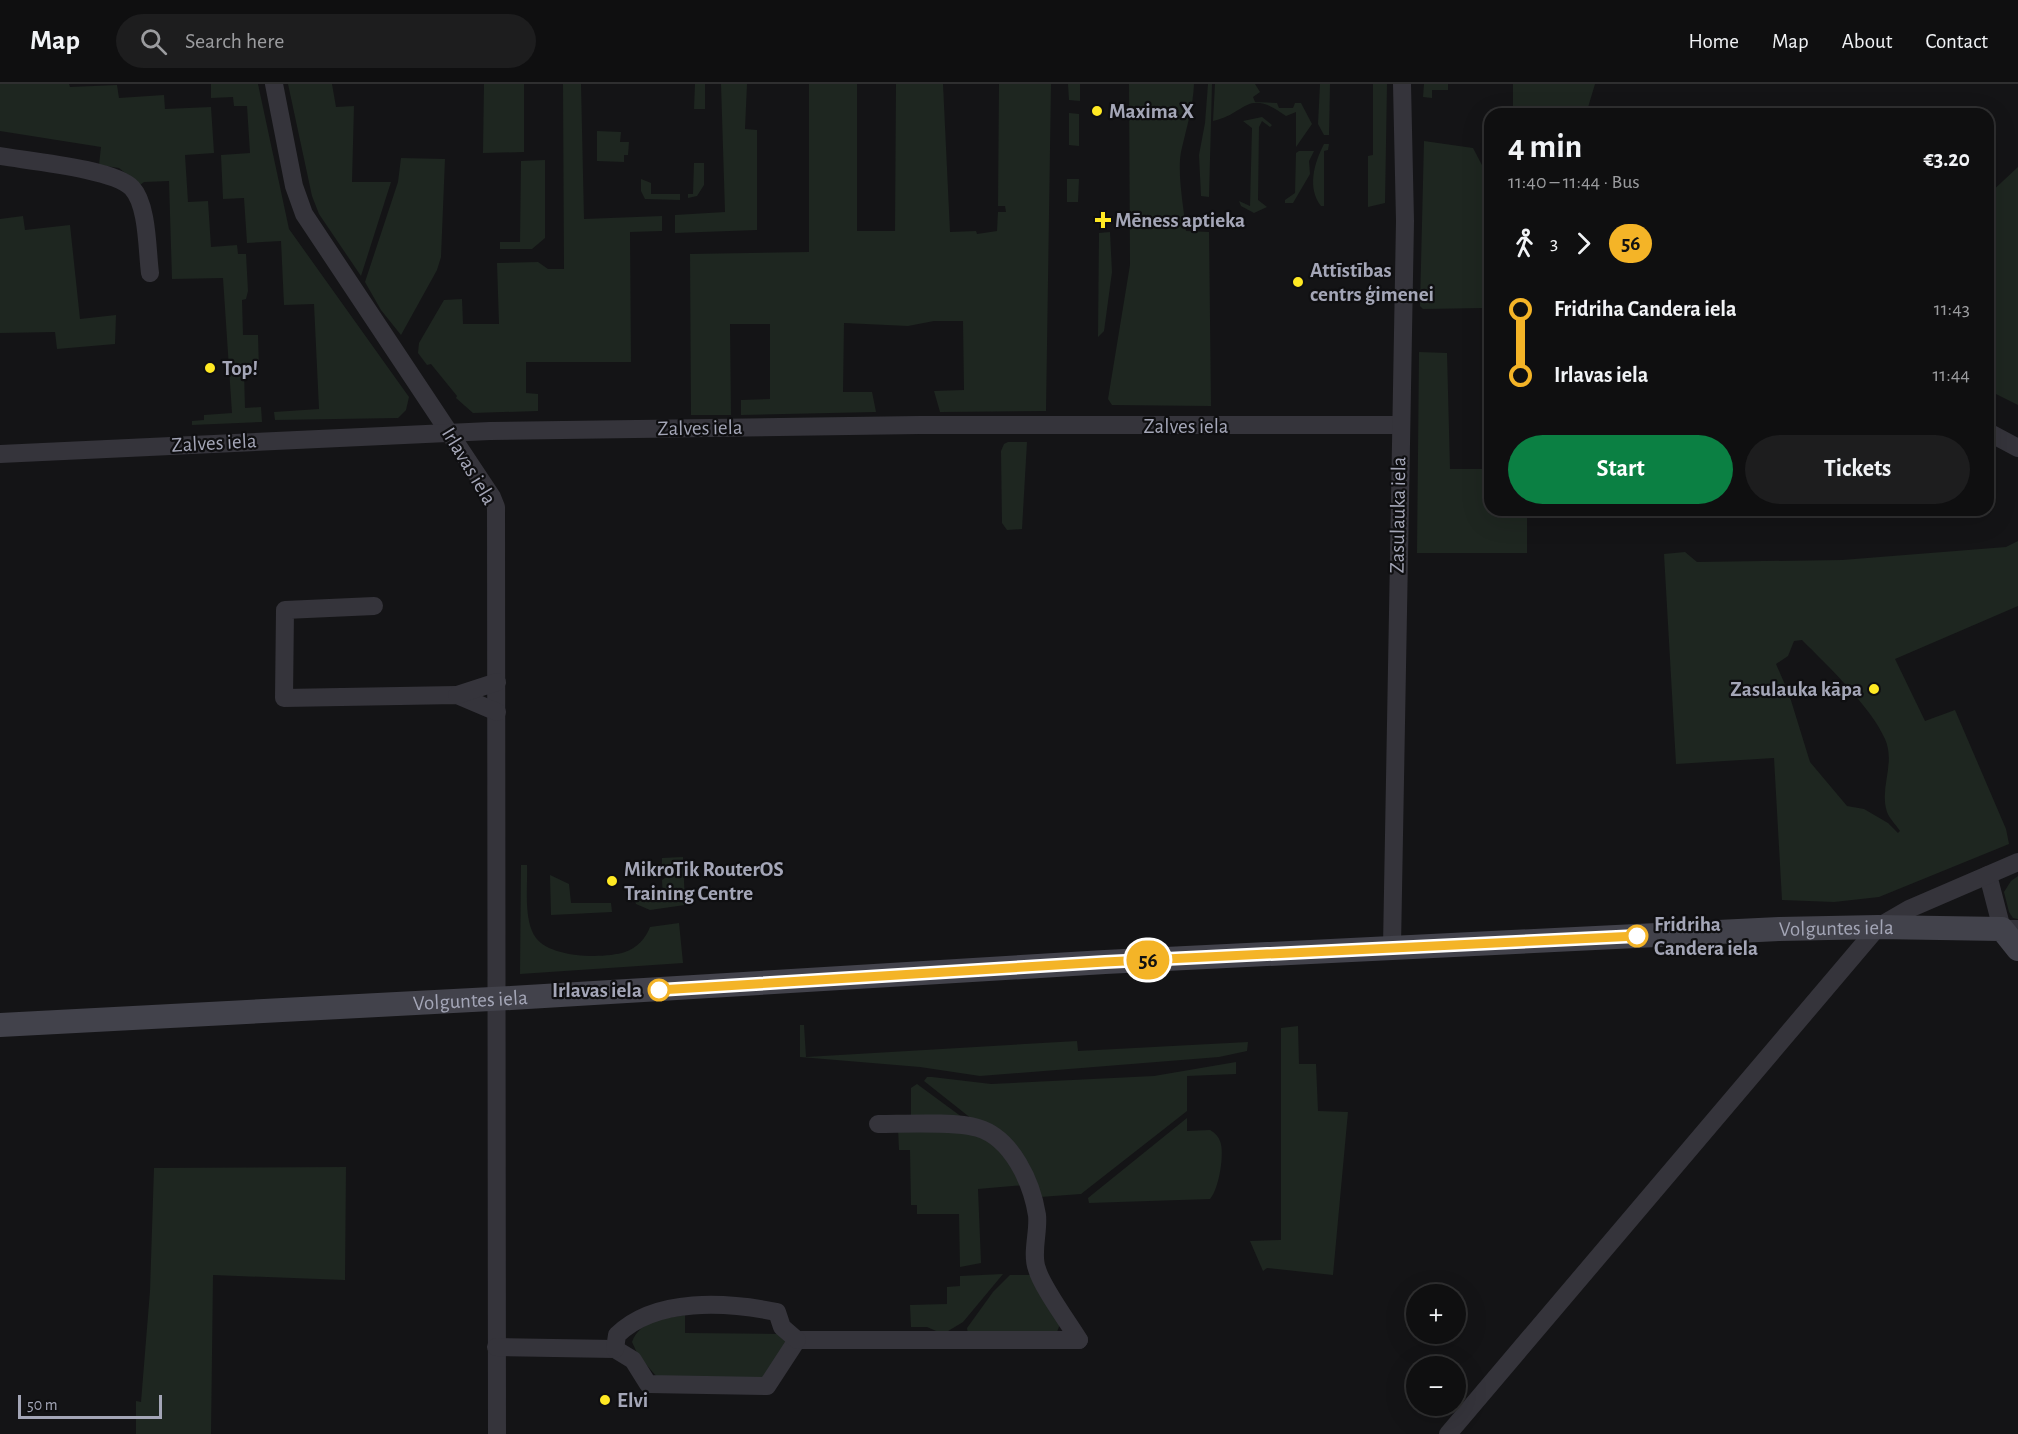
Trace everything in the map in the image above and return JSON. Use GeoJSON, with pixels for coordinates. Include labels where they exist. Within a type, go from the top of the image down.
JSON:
{"type":"FeatureCollection","features":[{"type":"Feature","properties":{"kind":"street","name":"Irlavas iela"},"geometry":{"type":"LineString","coordinates":[[274,84],[294,186],[304,214],[492,496],[496,507],[496,1434]]}},
{"type":"Feature","properties":{"kind":"street","name":"Zasulauka iela"},"geometry":{"type":"LineString","coordinates":[[1392,947],[1405,220],[1402,84]]}},
{"type":"Feature","properties":{"kind":"street"},"geometry":{"type":"LineString","coordinates":[[0,156],[115,176],[133,189],[143,212],[150,273]]}},
{"type":"Feature","properties":{"kind":"street","name":"Zalves iela"},"geometry":{"type":"LineString","coordinates":[[0,454],[450,432],[919,425],[1400,425]]}},
{"type":"Feature","properties":{"kind":"street"},"geometry":{"type":"LineString","coordinates":[[1994,435],[2018,448]]}},
{"type":"Feature","properties":{"kind":"street"},"geometry":{"type":"LineString","coordinates":[[374,606],[285,610],[284,698],[457,695],[496,682]]}},
{"type":"Feature","properties":{"kind":"street"},"geometry":{"type":"LineString","coordinates":[[457,695],[497,712]]}},
{"type":"Feature","properties":{"kind":"street"},"geometry":{"type":"LineString","coordinates":[[1448,1434],[1878,927],[1909,909],[2018,862]]}},
{"type":"Feature","properties":{"kind":"street"},"geometry":{"type":"LineString","coordinates":[[1988,875],[2018,949]]}},
{"type":"Feature","properties":{"kind":"street","name":"Volguntes iela"},"geometry":{"type":"LineString","coordinates":[[0,1024],[495,999],[1392,947],[1878,927],[2010,929]]}},
{"type":"Feature","properties":{"kind":"street"},"geometry":{"type":"LineString","coordinates":[[615,1349],[617,1335],[639,1318],[683,1307],[754,1307],[777,1312],[782,1327],[797,1340],[1079,1340],[1036,1269],[1037,1216],[1032,1193],[1019,1164],[1009,1150],[995,1137],[979,1128],[878,1124]]}},
{"type":"Feature","properties":{"kind":"street"},"geometry":{"type":"LineString","coordinates":[[496,1347],[615,1349],[633,1360],[648,1384],[767,1386],[797,1340]]}},
{"type":"Feature","properties":{"kind":"shaded area"},"geometry":{"type":"Polygon","coordinates":[[[0,84],[69,84],[70,87],[117,85],[119,98],[164,95],[165,109],[211,107],[214,153],[185,155],[188,202],[208,201],[211,247],[237,245],[238,254],[246,254],[248,291],[246,299],[242,300],[243,335],[258,335],[259,370],[244,372],[245,408],[261,407],[262,422],[192,425],[192,421],[204,420],[204,415],[232,413],[223,278],[172,279],[169,181],[144,182],[140,185],[119,168],[99,165],[101,147],[0,131],[0,84]]]}},
{"type":"Feature","properties":{"kind":"shaded area"},"geometry":{"type":"Polygon","coordinates":[[[211,84],[258,84],[289,229],[409,397],[406,410],[398,418],[275,420],[274,412],[319,409],[314,304],[284,305],[281,241],[247,243],[244,198],[223,199],[221,155],[250,153],[247,106],[234,106],[233,97],[211,98],[211,84]]]}},
{"type":"Feature","properties":{"kind":"shaded area"},"geometry":{"type":"Polygon","coordinates":[[[288,84],[332,84],[336,107],[354,106],[352,182],[391,182],[361,276],[319,214],[312,196],[288,84]]]}},
{"type":"Feature","properties":{"kind":"shaded area"},"geometry":{"type":"Polygon","coordinates":[[[484,84],[524,84],[524,152],[483,153],[484,84]]]}},
{"type":"Feature","properties":{"kind":"shaded area"},"geometry":{"type":"Polygon","coordinates":[[[563,84],[581,84],[584,219],[662,216],[662,231],[630,232],[631,362],[526,362],[526,393],[538,394],[538,411],[473,413],[456,398],[457,396],[431,364],[427,365],[418,353],[419,343],[444,300],[462,299],[463,324],[499,324],[497,263],[538,262],[548,269],[564,269],[563,84]]]}},
{"type":"Feature","properties":{"kind":"shaded area"},"geometry":{"type":"Polygon","coordinates":[[[695,84],[705,84],[705,109],[694,109],[695,84]]]}},
{"type":"Feature","properties":{"kind":"shaded area"},"geometry":{"type":"Polygon","coordinates":[[[721,84],[747,84],[745,129],[757,130],[757,230],[675,233],[675,215],[725,212],[721,84]]]}},
{"type":"Feature","properties":{"kind":"shaded area"},"geometry":{"type":"Polygon","coordinates":[[[809,84],[857,84],[857,231],[895,231],[896,84],[943,84],[950,232],[976,231],[977,234],[997,231],[998,212],[1006,212],[1005,206],[998,206],[999,84],[1051,84],[1046,411],[940,412],[934,391],[964,390],[963,321],[934,321],[908,326],[844,323],[843,392],[872,392],[876,412],[741,415],[741,400],[770,399],[770,324],[730,324],[731,415],[691,415],[690,254],[809,252],[809,84]]]}},
{"type":"Feature","properties":{"kind":"shaded area"},"geometry":{"type":"Polygon","coordinates":[[[1068,84],[1080,84],[1080,101],[1069,100],[1068,84]]]}},
{"type":"Feature","properties":{"kind":"shaded area"},"geometry":{"type":"Polygon","coordinates":[[[1129,84],[1194,84],[1191,110],[1181,152],[1180,181],[1186,231],[1209,232],[1211,406],[1112,405],[1108,399],[1130,265],[1129,84]]]}},
{"type":"Feature","properties":{"kind":"shaded area"},"geometry":{"type":"Polygon","coordinates":[[[1208,84],[1212,84],[1209,197],[1201,196],[1199,155],[1205,123],[1208,84]]]}},
{"type":"Feature","properties":{"kind":"shaded area"},"geometry":{"type":"Polygon","coordinates":[[[1215,84],[1255,84],[1260,92],[1253,97],[1255,102],[1277,103],[1279,108],[1293,108],[1295,103],[1301,103],[1312,124],[1296,147],[1296,112],[1286,116],[1273,108],[1254,103],[1213,121],[1215,84]]]}},
{"type":"Feature","properties":{"kind":"shaded area"},"geometry":{"type":"Polygon","coordinates":[[[1320,84],[1330,84],[1329,135],[1324,135],[1318,124],[1320,84]]]}},
{"type":"Feature","properties":{"kind":"shaded area"},"geometry":{"type":"Polygon","coordinates":[[[1373,84],[1387,84],[1385,203],[1368,207],[1368,156],[1373,155],[1373,84]]]}},
{"type":"Feature","properties":{"kind":"shaded area"},"geometry":{"type":"Polygon","coordinates":[[[1424,84],[1448,84],[1448,90],[1432,90],[1432,98],[1423,97],[1424,84]]]}},
{"type":"Feature","properties":{"kind":"shaded area"},"geometry":{"type":"Polygon","coordinates":[[[1513,84],[1595,84],[1588,108],[1513,108],[1513,84]]]}},
{"type":"Feature","properties":{"kind":"shaded area"},"geometry":{"type":"Polygon","coordinates":[[[1069,113],[1079,114],[1079,146],[1069,145],[1069,113]]]}},
{"type":"Feature","properties":{"kind":"shaded area"},"geometry":{"type":"Polygon","coordinates":[[[1262,117],[1272,125],[1270,127],[1262,121],[1259,127],[1258,200],[1267,207],[1254,213],[1241,206],[1239,201],[1250,206],[1252,128],[1243,121],[1262,117]]]}},
{"type":"Feature","properties":{"kind":"shaded area"},"geometry":{"type":"Polygon","coordinates":[[[597,131],[621,132],[620,142],[629,142],[628,155],[624,155],[624,162],[597,161],[597,131]]]}},
{"type":"Feature","properties":{"kind":"shaded area"},"geometry":{"type":"Polygon","coordinates":[[[1424,141],[1473,148],[1483,167],[1484,308],[1423,309],[1420,306],[1424,141]]]}},
{"type":"Feature","properties":{"kind":"shaded area"},"geometry":{"type":"Polygon","coordinates":[[[1324,144],[1329,144],[1328,150],[1324,151],[1324,206],[1321,206],[1313,183],[1317,159],[1324,144]]]}},
{"type":"Feature","properties":{"kind":"shaded area"},"geometry":{"type":"Polygon","coordinates":[[[1314,151],[1309,161],[1310,174],[1293,203],[1285,203],[1285,200],[1295,193],[1296,153],[1314,151]]]}},
{"type":"Feature","properties":{"kind":"shaded area"},"geometry":{"type":"Polygon","coordinates":[[[401,158],[445,159],[441,257],[437,270],[401,335],[381,310],[365,282],[398,182],[401,158]]]}},
{"type":"Feature","properties":{"kind":"shaded area"},"geometry":{"type":"Polygon","coordinates":[[[545,160],[545,238],[532,249],[500,249],[500,242],[520,242],[521,161],[545,160]]]}},
{"type":"Feature","properties":{"kind":"shaded area"},"geometry":{"type":"Polygon","coordinates":[[[694,163],[704,163],[704,185],[697,196],[688,198],[688,194],[693,194],[694,163]]]}},
{"type":"Feature","properties":{"kind":"shaded area"},"geometry":{"type":"Polygon","coordinates":[[[2018,167],[2018,405],[1994,393],[1994,189],[2018,167]]]}},
{"type":"Feature","properties":{"kind":"shaded area"},"geometry":{"type":"Polygon","coordinates":[[[641,179],[651,183],[651,194],[680,194],[680,200],[645,199],[641,191],[641,179]]]}},
{"type":"Feature","properties":{"kind":"shaded area"},"geometry":{"type":"Polygon","coordinates":[[[1067,179],[1079,179],[1078,202],[1067,202],[1067,179]]]}},
{"type":"Feature","properties":{"kind":"shaded area"},"geometry":{"type":"Polygon","coordinates":[[[23,216],[25,230],[70,225],[80,319],[116,315],[115,344],[57,349],[55,332],[0,333],[0,219],[23,216]]]}},
{"type":"Feature","properties":{"kind":"shaded area"},"geometry":{"type":"Polygon","coordinates":[[[1110,232],[1112,272],[1104,331],[1098,337],[1099,233],[1110,232]]]}},
{"type":"Feature","properties":{"kind":"shaded area"},"geometry":{"type":"Polygon","coordinates":[[[1419,352],[1447,353],[1450,469],[1484,469],[1484,516],[1527,516],[1527,553],[1417,553],[1419,352]]]}},
{"type":"Feature","properties":{"kind":"shaded area"},"geometry":{"type":"Polygon","coordinates":[[[1027,442],[1022,529],[1007,530],[1002,523],[1001,451],[1004,444],[1027,442]]]}},
{"type":"Feature","properties":{"kind":"shaded area"},"geometry":{"type":"Polygon","coordinates":[[[2018,541],[2018,606],[1895,659],[1925,721],[1955,710],[2006,829],[2009,844],[1879,897],[1834,902],[1782,900],[1774,758],[1676,764],[1664,554],[1685,552],[1697,562],[1842,560],[2006,547],[2018,541]],[[1802,640],[1794,641],[1788,656],[1776,664],[1789,694],[1810,762],[1847,806],[1864,809],[1888,823],[1898,833],[1900,831],[1888,814],[1885,803],[1889,757],[1885,739],[1859,700],[1802,640]]]}},
{"type":"Feature","properties":{"kind":"shaded area"},"geometry":{"type":"Polygon","coordinates":[[[683,857],[685,905],[650,910],[636,904],[635,901],[663,899],[662,880],[681,867],[662,868],[662,858],[683,857]]]}},
{"type":"Feature","properties":{"kind":"shaded area"},"geometry":{"type":"Polygon","coordinates":[[[521,865],[527,865],[529,922],[536,938],[543,945],[565,953],[604,956],[625,952],[637,945],[650,927],[679,923],[683,963],[520,974],[521,865]]]}},
{"type":"Feature","properties":{"kind":"shaded area"},"geometry":{"type":"Polygon","coordinates":[[[550,875],[569,884],[571,903],[611,903],[612,912],[551,915],[550,875]]]}},
{"type":"Feature","properties":{"kind":"shaded area"},"geometry":{"type":"Polygon","coordinates":[[[2018,876],[2018,919],[2013,918],[2009,912],[2004,892],[2011,881],[2018,876]]]}},
{"type":"Feature","properties":{"kind":"shaded area"},"geometry":{"type":"Polygon","coordinates":[[[800,1025],[804,1025],[806,1057],[1077,1041],[1078,1051],[1248,1042],[1247,1051],[1219,1057],[980,1076],[920,1067],[800,1057],[800,1025]]]}},
{"type":"Feature","properties":{"kind":"shaded area"},"geometry":{"type":"Polygon","coordinates":[[[1298,1026],[1299,1064],[1316,1064],[1318,1111],[1348,1112],[1333,1275],[1267,1268],[1263,1271],[1250,1241],[1281,1240],[1281,1028],[1298,1026]]]}},
{"type":"Feature","properties":{"kind":"shaded area"},"geometry":{"type":"Polygon","coordinates":[[[1236,1062],[1236,1074],[1187,1076],[1187,1111],[1081,1194],[1040,1197],[977,1123],[924,1081],[927,1077],[932,1077],[991,1084],[1154,1076],[1236,1062]]]}},
{"type":"Feature","properties":{"kind":"shaded area"},"geometry":{"type":"Polygon","coordinates":[[[917,1084],[970,1123],[911,1119],[911,1088],[917,1084]]]}},
{"type":"Feature","properties":{"kind":"shaded area"},"geometry":{"type":"Polygon","coordinates":[[[1187,1118],[1187,1131],[1210,1130],[1220,1141],[1222,1154],[1220,1171],[1210,1199],[1089,1203],[1088,1198],[1187,1118]]]}},
{"type":"Feature","properties":{"kind":"shaded area"},"geometry":{"type":"Polygon","coordinates":[[[898,1128],[970,1131],[1000,1147],[1025,1185],[978,1189],[981,1263],[960,1267],[959,1214],[917,1214],[917,1205],[911,1205],[910,1150],[899,1150],[898,1128]]]}},
{"type":"Feature","properties":{"kind":"shaded area"},"geometry":{"type":"Polygon","coordinates":[[[346,1167],[345,1280],[213,1275],[211,1434],[136,1434],[136,1401],[141,1402],[150,1291],[154,1168],[346,1167]]]}},
{"type":"Feature","properties":{"kind":"shaded area"},"geometry":{"type":"Polygon","coordinates":[[[1003,1274],[963,1322],[943,1334],[927,1327],[911,1327],[910,1305],[947,1304],[947,1287],[960,1286],[960,1276],[1003,1274]]]}},
{"type":"Feature","properties":{"kind":"shaded area"},"geometry":{"type":"Polygon","coordinates":[[[1010,1275],[1031,1275],[1060,1324],[1057,1332],[968,1334],[967,1328],[993,1292],[1010,1275]]]}},
{"type":"Feature","properties":{"kind":"shaded area"},"geometry":{"type":"Polygon","coordinates":[[[685,1315],[685,1333],[780,1334],[791,1343],[766,1380],[657,1377],[638,1355],[632,1342],[641,1329],[647,1325],[685,1315]]]}},
{"type":"Feature","properties":{"kind":"bus line","name":"56"},"geometry":{"type":"LineString","coordinates":[[659,990],[1105,962],[1637,936]]}},
{"type":"Feature","properties":{"kind":"place","name":"Maxima X"},"geometry":{"type":"Point","coordinates":[1097,111]}},
{"type":"Feature","properties":{"kind":"place","name":"Mēness aptieka"},"geometry":{"type":"Point","coordinates":[1103,220]}},
{"type":"Feature","properties":{"kind":"place","name":"Attīstības centrs ģimenei"},"geometry":{"type":"Point","coordinates":[1298,282]}},
{"type":"Feature","properties":{"kind":"place","name":"Top!"},"geometry":{"type":"Point","coordinates":[210,368]}},
{"type":"Feature","properties":{"kind":"place","name":"Zasulauka kāpa"},"geometry":{"type":"Point","coordinates":[1874,689]}},
{"type":"Feature","properties":{"kind":"place","name":"MikroTik RouterOS Training Centre"},"geometry":{"type":"Point","coordinates":[612,881]}},
{"type":"Feature","properties":{"kind":"place","name":"Fridriha Candera iela"},"geometry":{"type":"Point","coordinates":[1637,936]}},
{"type":"Feature","properties":{"kind":"place","name":"Irlavas iela"},"geometry":{"type":"Point","coordinates":[659,990]}},
{"type":"Feature","properties":{"kind":"place","name":"Elvi"},"geometry":{"type":"Point","coordinates":[605,1400]}}]}
